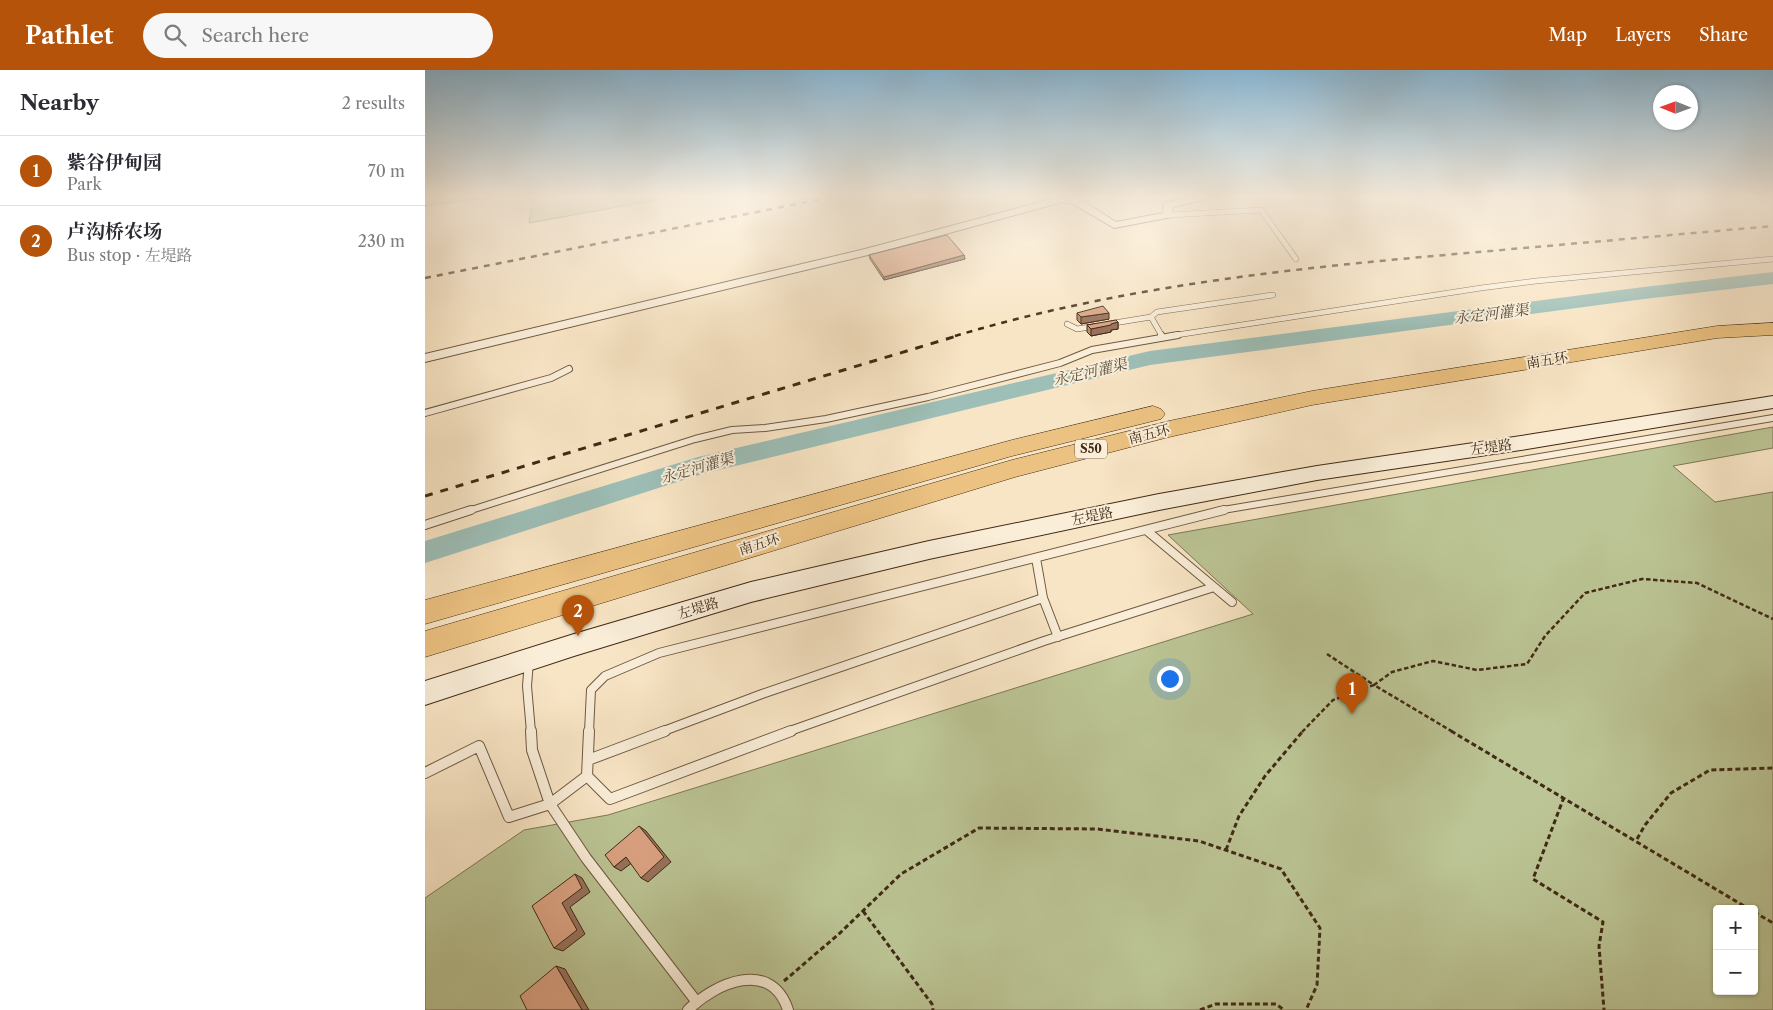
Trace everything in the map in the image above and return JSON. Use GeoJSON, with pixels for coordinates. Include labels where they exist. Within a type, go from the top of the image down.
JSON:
{"type":"FeatureCollection","features":[{"type":"Feature","properties":{"kind":"highway","name":"南五环"},"geometry":{"type":"LineString","coordinates":[[425,612],[1012,448],[1163,412],[1311,380],[1700,318],[1773,313]]}},
{"type":"Feature","properties":{"kind":"highway","name":"南五环"},"geometry":{"type":"LineString","coordinates":[[425,644],[1013,469],[1169,429],[1312,398],[1717,332],[1773,329]]}},
{"type":"Feature","properties":{"kind":"main road","name":"左堤路"},"geometry":{"type":"LineString","coordinates":[[425,693],[529,659],[751,592],[958,544],[1149,504],[1317,473],[1527,442],[1773,402]]}},
{"type":"Feature","properties":{"kind":"street"},"geometry":{"type":"LineString","coordinates":[[425,358],[580,323],[907,241]]}},
{"type":"Feature","properties":{"kind":"lane"},"geometry":{"type":"LineString","coordinates":[[1283,241],[1296,259]]}},
{"type":"Feature","properties":{"kind":"lane"},"geometry":{"type":"LineString","coordinates":[[425,525],[695,439],[732,430],[765,428],[826,419],[928,397],[1060,363],[1107,346],[1499,286],[1773,259]]}},
{"type":"Feature","properties":{"kind":"lane"},"geometry":{"type":"LineString","coordinates":[[1067,324],[1077,329],[1151,317],[1157,312],[1273,295]]}},
{"type":"Feature","properties":{"kind":"lane"},"geometry":{"type":"LineString","coordinates":[[1151,317],[1162,337]]}},
{"type":"Feature","properties":{"kind":"lane"},"geometry":{"type":"LineString","coordinates":[[425,413],[551,378],[569,369]]}},
{"type":"Feature","properties":{"kind":"lane"},"geometry":{"type":"LineString","coordinates":[[1213,587],[1058,637],[825,718],[609,799],[587,776],[591,690],[605,676],[659,653],[1219,511],[1773,418]]}},
{"type":"Feature","properties":{"kind":"lane"},"geometry":{"type":"LineString","coordinates":[[1146,530],[1232,602]]}},
{"type":"Feature","properties":{"kind":"lane"},"geometry":{"type":"LineString","coordinates":[[1036,558],[1043,598],[1058,637]]}},
{"type":"Feature","properties":{"kind":"lane"},"geometry":{"type":"LineString","coordinates":[[588,760],[762,694],[1043,598]]}},
{"type":"Feature","properties":{"kind":"lane"},"geometry":{"type":"LineString","coordinates":[[529,659],[527,686],[532,750],[550,804],[586,858],[696,1001]]}},
{"type":"Feature","properties":{"kind":"lane"},"geometry":{"type":"LineString","coordinates":[[425,773],[479,746],[509,817],[550,804],[587,776]]}},
{"type":"Feature","properties":{"kind":"lane"},"geometry":{"type":"LineString","coordinates":[[688,1010],[696,1001],[717,986],[738,979],[758,979],[775,988],[787,1003],[789,1010]]}},
{"type":"Feature","properties":{"kind":"path"},"geometry":{"type":"LineString","coordinates":[[1227,850],[1239,816],[1265,776],[1302,732],[1333,700],[1374,684],[1391,672],[1433,661],[1477,670],[1527,664],[1545,636],[1585,593],[1642,579],[1697,583],[1773,619]]}},
{"type":"Feature","properties":{"kind":"path"},"geometry":{"type":"LineString","coordinates":[[1327,654],[1743,905]]}},
{"type":"Feature","properties":{"kind":"path"},"geometry":{"type":"LineString","coordinates":[[1637,840],[1645,824],[1671,793],[1710,770],[1773,768]]}},
{"type":"Feature","properties":{"kind":"path"},"geometry":{"type":"LineString","coordinates":[[1564,797],[1533,879],[1603,922],[1599,946],[1604,1010]]}},
{"type":"Feature","properties":{"kind":"path"},"geometry":{"type":"LineString","coordinates":[[775,988],[840,933],[901,874],[979,828],[1097,828],[1199,841],[1281,869],[1320,928],[1317,985],[1306,1010]]}},
{"type":"Feature","properties":{"kind":"path"},"geometry":{"type":"LineString","coordinates":[[863,911],[932,1004],[933,1010]]}},
{"type":"Feature","properties":{"kind":"path"},"geometry":{"type":"LineString","coordinates":[[1758,914],[1773,923]]}},
{"type":"Feature","properties":{"kind":"path"},"geometry":{"type":"LineString","coordinates":[[1200,1010],[1216,1004],[1276,1004],[1284,1010]]}},
{"type":"Feature","properties":{"kind":"green space"},"geometry":{"type":"Polygon","coordinates":[[[1773,427],[1773,448],[1673,466],[1715,502],[1773,492],[1773,1010],[425,1010],[425,898],[524,830],[608,815],[1253,614],[1168,535],[1773,427]]]}},
{"type":"Feature","properties":{"kind":"building"},"geometry":{"type":"Polygon","coordinates":[[[924,241],[952,241],[964,255],[884,277],[869,255],[924,241]]]}},
{"type":"Feature","properties":{"kind":"building"},"geometry":{"type":"Polygon","coordinates":[[[1103,306],[1109,313],[1081,317],[1077,313],[1103,306]]]}},
{"type":"Feature","properties":{"kind":"building"},"geometry":{"type":"Polygon","coordinates":[[[1116,320],[1118,322],[1111,325],[1091,329],[1087,325],[1116,320]]]}},
{"type":"Feature","properties":{"kind":"building"},"geometry":{"type":"Polygon","coordinates":[[[639,826],[664,857],[641,878],[626,857],[614,867],[605,855],[639,826]]]}},
{"type":"Feature","properties":{"kind":"building"},"geometry":{"type":"Polygon","coordinates":[[[575,874],[582,888],[562,903],[577,930],[554,948],[532,906],[575,874]]]}},
{"type":"Feature","properties":{"kind":"building"},"geometry":{"type":"Polygon","coordinates":[[[556,966],[582,1010],[527,1010],[520,996],[556,966]]]}},
{"type":"Feature","properties":{"kind":"waterway","name":"永定河灌渠"},"geometry":{"type":"LineString","coordinates":[[425,552],[698,466],[1150,358],[1644,293],[1773,278]]}},
{"type":"Feature","properties":{"kind":"railway"},"geometry":{"type":"LineString","coordinates":[[425,278],[612,241]]}},
{"type":"Feature","properties":{"kind":"railway"},"geometry":{"type":"LineString","coordinates":[[955,336],[1081,304],[1209,281],[1337,265],[1606,241]]}},
{"type":"Feature","properties":{"kind":"railway"},"geometry":{"type":"LineString","coordinates":[[425,496],[960,335]]}},
{"type":"Feature","properties":{"kind":"place","name":"卢沟桥农场"},"geometry":{"type":"Point","coordinates":[578,636]}},
{"type":"Feature","properties":{"kind":"place","name":"紫谷伊甸园"},"geometry":{"type":"Point","coordinates":[1352,714]}}]}
